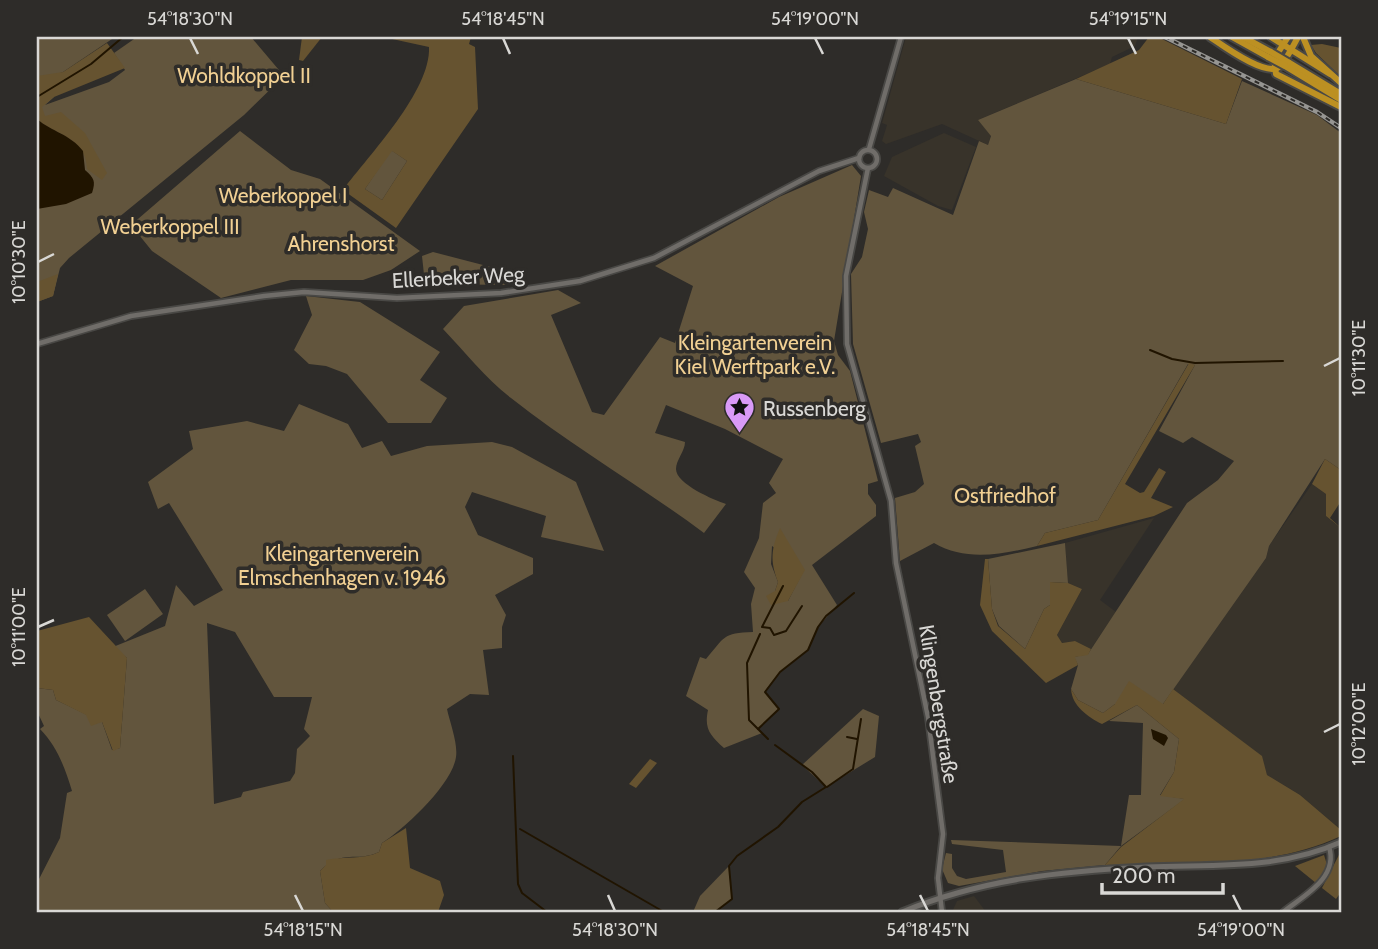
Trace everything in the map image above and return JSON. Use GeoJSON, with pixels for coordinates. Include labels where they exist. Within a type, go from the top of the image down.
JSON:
{"type":"FeatureCollection","features":[{"type":"Feature","properties":{"kind":"highway"},"geometry":{"type":"LineString","coordinates":[[1210,37],[1260,67],[1274,70],[1280,66],[1300,37],[1308,53],[1341,83]]}},
{"type":"Feature","properties":{"kind":"highway"},"geometry":{"type":"LineString","coordinates":[[1232,37],[1341,94]]}},
{"type":"Feature","properties":{"kind":"highway"},"geometry":{"type":"LineString","coordinates":[[1243,37],[1270,55]]}},
{"type":"Feature","properties":{"kind":"highway"},"geometry":{"type":"LineString","coordinates":[[1271,37],[1330,74]]}},
{"type":"Feature","properties":{"kind":"highway"},"geometry":{"type":"LineString","coordinates":[[1288,37],[1274,59],[1274,70],[1280,78],[1341,107]]}},
{"type":"Feature","properties":{"kind":"highway"},"geometry":{"type":"LineString","coordinates":[[1287,64],[1341,100]]}},
{"type":"Feature","properties":{"kind":"main road"},"geometry":{"type":"LineString","coordinates":[[902,912],[981,886],[1038,875],[1250,865],[1291,860],[1341,842]]}},
{"type":"Feature","properties":{"kind":"street"},"geometry":{"type":"LineString","coordinates":[[869,149],[901,37]]}},
{"type":"Feature","properties":{"kind":"street"},"geometry":{"type":"LineString","coordinates":[[869,149],[877,159],[867,168],[861,165],[859,158],[862,152],[869,149]]}},
{"type":"Feature","properties":{"kind":"street","name":"Ellerbeker Weg"},"geometry":{"type":"LineString","coordinates":[[37,344],[131,316],[264,296],[326,292],[397,298],[500,293],[580,281],[654,258],[819,171],[859,158]]}},
{"type":"Feature","properties":{"kind":"street","name":"Klingenbergstraße"},"geometry":{"type":"LineString","coordinates":[[867,168],[846,276],[847,344],[891,501],[896,564],[928,717],[943,834],[938,878],[942,912]]}},
{"type":"Feature","properties":{"kind":"street"},"geometry":{"type":"LineString","coordinates":[[1283,912],[1327,874],[1331,862],[1329,848]]}},
{"type":"Feature","properties":{"kind":"shaded area"},"geometry":{"type":"Polygon","coordinates":[[[302,37],[322,37],[303,61],[299,60],[302,37]]]}},
{"type":"Feature","properties":{"kind":"shaded area"},"geometry":{"type":"Polygon","coordinates":[[[383,37],[471,37],[469,44],[475,47],[478,109],[396,228],[343,190],[410,102],[427,64],[429,47],[383,37]],[[392,151],[365,189],[382,200],[407,161],[392,151]]]}},
{"type":"Feature","properties":{"kind":"shaded area"},"geometry":{"type":"Polygon","coordinates":[[[906,37],[1138,37],[1135,46],[1112,57],[1110,64],[978,120],[991,135],[988,145],[942,124],[886,144],[882,141],[887,125],[882,123],[906,37]]]}},
{"type":"Feature","properties":{"kind":"shaded area"},"geometry":{"type":"Polygon","coordinates":[[[1149,37],[1158,37],[1242,79],[1226,124],[1076,79],[1139,50],[1149,37]]]}},
{"type":"Feature","properties":{"kind":"shaded area"},"geometry":{"type":"Polygon","coordinates":[[[107,43],[125,68],[54,97],[42,107],[45,116],[61,112],[85,133],[107,173],[102,180],[87,169],[82,150],[76,144],[37,119],[37,76],[63,72],[107,43]]]}},
{"type":"Feature","properties":{"kind":"shaded area"},"geometry":{"type":"Polygon","coordinates":[[[1311,45],[1341,48],[1341,77],[1311,45]]]}},
{"type":"Feature","properties":{"kind":"shaded area"},"geometry":{"type":"Polygon","coordinates":[[[37,119],[83,151],[85,170],[93,180],[92,193],[66,204],[37,209],[37,119]]]}},
{"type":"Feature","properties":{"kind":"shaded area"},"geometry":{"type":"Polygon","coordinates":[[[944,133],[976,147],[952,210],[938,206],[884,176],[892,157],[944,133]]]}},
{"type":"Feature","properties":{"kind":"shaded area"},"geometry":{"type":"Polygon","coordinates":[[[58,274],[53,296],[37,302],[37,282],[58,274]]]}},
{"type":"Feature","properties":{"kind":"shaded area"},"geometry":{"type":"Polygon","coordinates":[[[1189,363],[1195,365],[1125,484],[1140,493],[1144,492],[1159,468],[1166,472],[1151,498],[1173,507],[1154,516],[1037,546],[1045,533],[1098,520],[1189,363]]]}},
{"type":"Feature","properties":{"kind":"shaded area"},"geometry":{"type":"Polygon","coordinates":[[[1325,459],[1341,470],[1341,501],[1330,518],[1341,528],[1326,516],[1326,494],[1312,484],[1325,459]]]}},
{"type":"Feature","properties":{"kind":"shaded area"},"geometry":{"type":"Polygon","coordinates":[[[1312,484],[1326,494],[1326,516],[1341,528],[1341,830],[1300,795],[1267,775],[1261,756],[1173,689],[1266,558],[1269,546],[1312,484]]]}},
{"type":"Feature","properties":{"kind":"shaded area"},"geometry":{"type":"Polygon","coordinates":[[[1154,518],[1100,600],[1116,612],[1091,649],[1075,641],[1062,643],[1057,635],[1082,589],[1068,583],[1065,543],[1154,518]]]}},
{"type":"Feature","properties":{"kind":"shaded area"},"geometry":{"type":"Polygon","coordinates":[[[780,528],[805,570],[788,601],[771,605],[766,596],[775,591],[778,582],[773,555],[780,528]]]}},
{"type":"Feature","properties":{"kind":"shaded area"},"geometry":{"type":"Polygon","coordinates":[[[985,559],[988,559],[992,609],[998,626],[1025,649],[1044,609],[1050,605],[1050,582],[1068,583],[1082,589],[1057,635],[1062,643],[1075,641],[1091,649],[1088,655],[1075,657],[1078,665],[1046,683],[992,631],[980,605],[985,559]]]}},
{"type":"Feature","properties":{"kind":"shaded area"},"geometry":{"type":"Polygon","coordinates":[[[89,617],[127,658],[120,748],[113,751],[102,722],[91,726],[86,715],[56,700],[53,690],[37,688],[37,631],[89,617]]]}},
{"type":"Feature","properties":{"kind":"shaded area"},"geometry":{"type":"Polygon","coordinates":[[[1129,681],[1163,704],[1173,689],[1262,756],[1267,775],[1300,795],[1341,830],[1341,836],[1313,847],[1256,859],[1105,865],[1121,847],[1184,799],[1160,796],[1174,772],[1179,739],[1137,705],[1102,724],[1082,710],[1072,695],[1071,689],[1078,700],[1103,713],[1115,704],[1129,681]]]}},
{"type":"Feature","properties":{"kind":"shaded area"},"geometry":{"type":"Polygon","coordinates":[[[1151,729],[1166,735],[1168,738],[1164,746],[1153,739],[1151,729]]]}},
{"type":"Feature","properties":{"kind":"shaded area"},"geometry":{"type":"Polygon","coordinates":[[[650,759],[657,763],[636,788],[629,784],[650,759]]]}},
{"type":"Feature","properties":{"kind":"shaded area"},"geometry":{"type":"Polygon","coordinates":[[[406,828],[410,868],[440,881],[444,895],[438,912],[333,912],[325,903],[320,871],[326,865],[326,860],[360,857],[379,852],[382,843],[406,828]]]}},
{"type":"Feature","properties":{"kind":"shaded area"},"geometry":{"type":"Polygon","coordinates":[[[1341,851],[1341,892],[1336,899],[1322,888],[1341,851]]]}},
{"type":"Feature","properties":{"kind":"shaded area"},"geometry":{"type":"Polygon","coordinates":[[[1324,855],[1328,868],[1316,883],[1295,866],[1324,855]]]}},
{"type":"Feature","properties":{"kind":"shaded area"},"geometry":{"type":"Polygon","coordinates":[[[974,896],[986,912],[952,912],[957,901],[974,896]]]}},
{"type":"Feature","properties":{"kind":"green space","name":"Wohldkoppel II"},"geometry":{"type":"Polygon","coordinates":[[[37,37],[115,37],[63,72],[49,77],[54,97],[45,105],[109,82],[125,70],[114,53],[137,37],[251,37],[284,76],[244,115],[69,258],[60,268],[53,296],[37,302],[37,37]]]}},
{"type":"Feature","properties":{"kind":"green space","name":"Ostfriedhof"},"geometry":{"type":"Polygon","coordinates":[[[1076,79],[1226,124],[1242,81],[1317,115],[1341,133],[1341,470],[1325,459],[1269,546],[1266,558],[1163,704],[1115,704],[1103,713],[1078,700],[1071,689],[1078,665],[1074,657],[1088,654],[1187,503],[1218,480],[1234,461],[1192,437],[1183,443],[1159,431],[1195,365],[1188,364],[1098,520],[1045,533],[1037,546],[1024,549],[985,555],[959,553],[934,543],[900,561],[895,498],[915,492],[924,484],[915,446],[921,442],[918,434],[881,443],[853,344],[851,274],[862,257],[868,229],[864,212],[869,190],[888,197],[893,188],[953,215],[979,141],[988,145],[991,136],[978,120],[1076,79]]]}},
{"type":"Feature","properties":{"kind":"green space"},"geometry":{"type":"Polygon","coordinates":[[[240,131],[291,170],[320,179],[420,251],[391,270],[363,280],[291,280],[221,298],[152,251],[131,225],[240,131]]]}},
{"type":"Feature","properties":{"kind":"green space"},"geometry":{"type":"Polygon","coordinates":[[[391,150],[407,161],[382,200],[365,189],[391,150]]]}},
{"type":"Feature","properties":{"kind":"green space","name":"Kleingartenverein Kiel Werftpark e.V."},"geometry":{"type":"Polygon","coordinates":[[[852,165],[861,176],[834,341],[838,355],[850,371],[878,481],[868,484],[868,494],[876,505],[876,516],[812,565],[837,605],[818,627],[808,650],[780,672],[765,691],[779,709],[758,729],[762,733],[724,748],[709,731],[708,710],[686,696],[700,657],[706,659],[721,641],[730,635],[753,632],[751,604],[755,588],[744,572],[759,538],[763,503],[776,493],[769,483],[783,459],[725,429],[666,405],[655,433],[685,442],[676,466],[678,475],[696,491],[726,504],[704,533],[558,433],[502,391],[443,329],[464,306],[558,290],[581,303],[551,315],[592,412],[604,415],[660,337],[675,343],[693,286],[655,266],[779,197],[852,165]],[[772,546],[771,564],[778,582],[775,591],[788,601],[804,570],[772,546]]]}},
{"type":"Feature","properties":{"kind":"green space"},"geometry":{"type":"Polygon","coordinates":[[[433,252],[514,273],[513,285],[425,284],[422,256],[433,252]]]}},
{"type":"Feature","properties":{"kind":"green space"},"geometry":{"type":"Polygon","coordinates":[[[306,296],[360,302],[440,352],[420,380],[447,398],[431,423],[388,423],[347,374],[326,366],[309,364],[294,350],[312,315],[306,296]]]}},
{"type":"Feature","properties":{"kind":"green space","name":"Kleingartenverein Elmschenhagen v. 1946"},"geometry":{"type":"Polygon","coordinates":[[[299,404],[348,424],[362,448],[382,441],[391,456],[427,446],[492,442],[512,447],[576,482],[604,551],[541,537],[546,516],[472,492],[465,507],[478,535],[533,558],[533,574],[495,595],[506,615],[502,627],[502,648],[483,650],[489,695],[470,694],[447,709],[455,739],[456,757],[453,768],[437,793],[402,828],[382,843],[379,852],[336,860],[320,871],[325,903],[333,912],[37,912],[37,883],[60,838],[67,793],[72,791],[60,758],[40,729],[44,726],[37,711],[37,688],[53,690],[56,700],[102,722],[112,750],[120,748],[127,658],[113,647],[165,626],[176,585],[194,606],[223,590],[169,503],[158,509],[148,482],[193,449],[189,431],[247,421],[284,431],[299,404]],[[207,623],[214,804],[241,797],[243,792],[290,781],[295,773],[297,749],[310,736],[304,729],[312,697],[274,697],[235,632],[207,623]]]}},
{"type":"Feature","properties":{"kind":"green space"},"geometry":{"type":"Polygon","coordinates":[[[1065,543],[1068,583],[1050,582],[1050,605],[1044,609],[1025,649],[999,626],[992,609],[988,559],[1065,543]]]}},
{"type":"Feature","properties":{"kind":"green space"},"geometry":{"type":"Polygon","coordinates":[[[145,589],[163,614],[125,641],[107,615],[145,589]]]}},
{"type":"Feature","properties":{"kind":"green space"},"geometry":{"type":"Polygon","coordinates":[[[1137,705],[1179,739],[1174,772],[1160,795],[1185,799],[1121,846],[1129,795],[1141,795],[1143,723],[1109,721],[1137,705]]]}},
{"type":"Feature","properties":{"kind":"green space"},"geometry":{"type":"Polygon","coordinates":[[[863,709],[879,716],[875,757],[826,787],[802,765],[863,709]]]}},
{"type":"Feature","properties":{"kind":"green space"},"geometry":{"type":"Polygon","coordinates":[[[951,840],[1121,846],[1105,865],[1042,871],[959,886],[948,883],[942,869],[946,853],[952,854],[952,868],[957,876],[966,879],[1006,872],[1003,850],[952,844],[951,840]]]}},
{"type":"Feature","properties":{"kind":"green space"},"geometry":{"type":"Polygon","coordinates":[[[729,866],[732,899],[715,912],[693,912],[700,896],[729,866]]]}},
{"type":"Feature","properties":{"kind":"waterway"},"geometry":{"type":"LineString","coordinates":[[37,97],[91,64],[123,37]]}},
{"type":"Feature","properties":{"kind":"waterway"},"geometry":{"type":"LineString","coordinates":[[1150,350],[1172,359],[1195,363],[1283,361]]}},
{"type":"Feature","properties":{"kind":"waterway"},"geometry":{"type":"LineString","coordinates":[[783,586],[762,627],[770,628],[774,635],[786,631],[802,606]]}},
{"type":"Feature","properties":{"kind":"waterway"},"geometry":{"type":"LineString","coordinates":[[758,729],[779,709],[765,692],[780,672],[808,650],[826,616],[854,593]]}},
{"type":"Feature","properties":{"kind":"waterway"},"geometry":{"type":"LineString","coordinates":[[760,634],[747,663],[749,720],[768,739]]}},
{"type":"Feature","properties":{"kind":"waterway"},"geometry":{"type":"LineString","coordinates":[[827,787],[853,769],[861,719]]}},
{"type":"Feature","properties":{"kind":"waterway"},"geometry":{"type":"LineString","coordinates":[[847,737],[857,739]]}},
{"type":"Feature","properties":{"kind":"waterway"},"geometry":{"type":"LineString","coordinates":[[715,912],[732,899],[729,866],[737,856],[778,827],[802,802],[826,787],[812,772],[775,745]]}},
{"type":"Feature","properties":{"kind":"waterway"},"geometry":{"type":"LineString","coordinates":[[513,756],[518,884],[522,893],[547,912]]}},
{"type":"Feature","properties":{"kind":"waterway"},"geometry":{"type":"LineString","coordinates":[[520,829],[664,912]]}},
{"type":"Feature","properties":{"kind":"railway"},"geometry":{"type":"LineString","coordinates":[[1165,37],[1317,112],[1341,128]]}},
{"type":"Feature","properties":{"kind":"place","name":"Russenberg"},"geometry":{"type":"Point","coordinates":[740,435]}},
{"type":"Feature","properties":{"kind":"park label","name":"Weberkoppel I"},"geometry":{"type":"Point","coordinates":[283,195]}},
{"type":"Feature","properties":{"kind":"park label","name":"Weberkoppel III"},"geometry":{"type":"Point","coordinates":[170,226]}},
{"type":"Feature","properties":{"kind":"park label","name":"Ahrenshorst"},"geometry":{"type":"Point","coordinates":[341,243]}}]}
